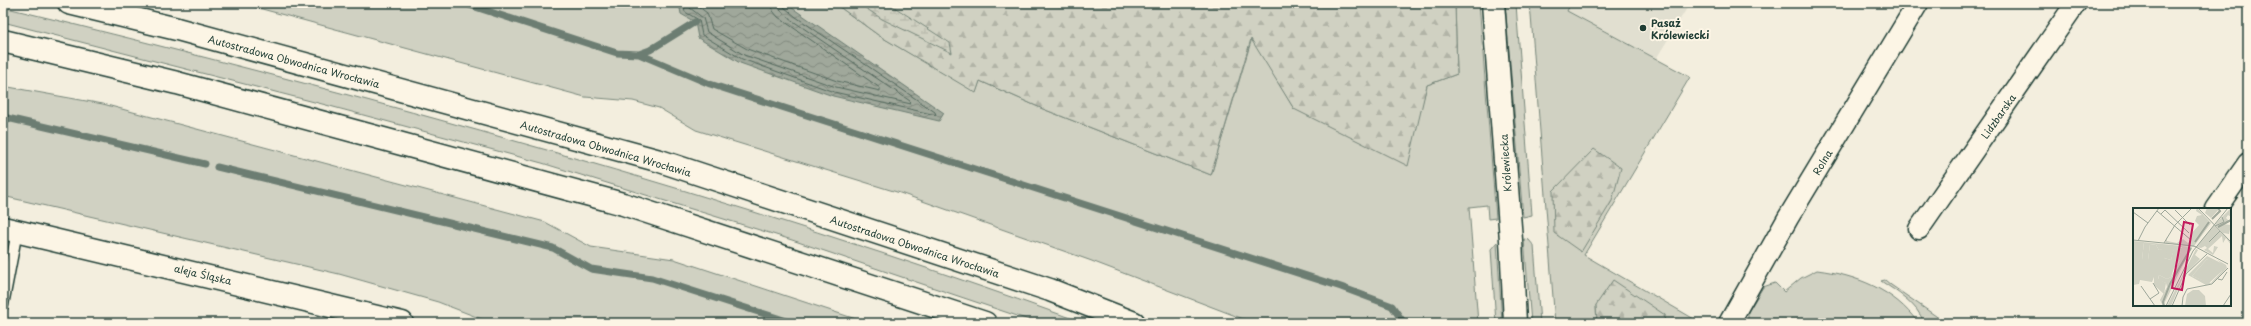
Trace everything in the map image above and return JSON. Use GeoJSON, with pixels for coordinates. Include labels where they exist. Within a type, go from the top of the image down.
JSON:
{"type":"FeatureCollection","features":[{"type":"Feature","properties":{"kind":"main road","name":"Autostradowa Obwodnica Wrocławia"},"geometry":{"type":"LineString","coordinates":[[69,3],[177,29],[660,161],[1050,290],[1134,323]]}},
{"type":"Feature","properties":{"kind":"main road","name":"Królewiecka"},"geometry":{"type":"LineString","coordinates":[[1493,3],[1511,240],[1515,323]]}},
{"type":"Feature","properties":{"kind":"main road"},"geometry":{"type":"LineString","coordinates":[[3,41],[185,85],[624,204],[986,323]]}},
{"type":"Feature","properties":{"kind":"main road","name":"aleja Śląska"},"geometry":{"type":"LineString","coordinates":[[10,230],[402,323]]}},
{"type":"Feature","properties":{"kind":"street","name":"Rolna"},"geometry":{"type":"LineString","coordinates":[[1728,323],[1788,218],[1918,3]]}},
{"type":"Feature","properties":{"kind":"street","name":"Lidzbarska"},"geometry":{"type":"LineString","coordinates":[[1919,229],[2076,3]]}},
{"type":"Feature","properties":{"kind":"street"},"geometry":{"type":"LineString","coordinates":[[2217,208],[2248,164]]}},
{"type":"Feature","properties":{"kind":"lane"},"geometry":{"type":"LineString","coordinates":[[3,306],[10,230]]}},
{"type":"Feature","properties":{"kind":"shaded area"},"geometry":{"type":"Polygon","coordinates":[[[1571,3],[1690,3],[1656,59],[1566,11],[1571,3]]]}},
{"type":"Feature","properties":{"kind":"green space"},"geometry":{"type":"Polygon","coordinates":[[[240,3],[834,3],[878,35],[976,92],[980,81],[1043,109],[1211,175],[1252,38],[1294,109],[1417,123],[1427,85],[1457,74],[1455,3],[1479,3],[1496,218],[1488,219],[1487,205],[1469,207],[1478,323],[1254,323],[1089,260],[900,193],[696,130],[659,108],[633,101],[585,97],[240,3]]]}},
{"type":"Feature","properties":{"kind":"green space"},"geometry":{"type":"Polygon","coordinates":[[[834,3],[1455,3],[1457,74],[1427,85],[1408,166],[1294,109],[1251,39],[1211,175],[1043,109],[980,81],[976,93],[878,35],[834,3]]]}},
{"type":"Feature","properties":{"kind":"green space"},"geometry":{"type":"Polygon","coordinates":[[[858,3],[888,3],[950,43],[952,53],[882,19],[858,3]]]}},
{"type":"Feature","properties":{"kind":"green space"},"geometry":{"type":"Polygon","coordinates":[[[1505,3],[1516,3],[1532,215],[1523,217],[1505,3]]]}},
{"type":"Feature","properties":{"kind":"green space"},"geometry":{"type":"Polygon","coordinates":[[[1530,3],[1571,3],[1567,11],[1690,77],[1584,255],[1701,323],[1664,323],[1665,315],[1596,305],[1597,323],[1555,323],[1530,3]]]}},
{"type":"Feature","properties":{"kind":"green space"},"geometry":{"type":"Polygon","coordinates":[[[3,7],[276,76],[548,150],[818,232],[951,276],[1084,323],[1038,323],[792,240],[542,163],[326,105],[3,22],[3,7]]]}},
{"type":"Feature","properties":{"kind":"green space"},"geometry":{"type":"Polygon","coordinates":[[[3,86],[103,104],[545,222],[591,247],[674,259],[868,323],[492,323],[438,302],[339,274],[3,196],[3,86]]]}},
{"type":"Feature","properties":{"kind":"green space"},"geometry":{"type":"Polygon","coordinates":[[[1594,149],[1621,168],[1612,201],[1581,252],[1554,233],[1553,191],[1594,149]]]}},
{"type":"Feature","properties":{"kind":"green space"},"geometry":{"type":"Polygon","coordinates":[[[1524,239],[1529,240],[1534,246],[1540,323],[1531,323],[1524,239]]]}},
{"type":"Feature","properties":{"kind":"green space"},"geometry":{"type":"Polygon","coordinates":[[[1497,242],[1502,323],[1496,323],[1491,249],[1497,242]]]}},
{"type":"Feature","properties":{"kind":"green space"},"geometry":{"type":"Polygon","coordinates":[[[1817,270],[1832,272],[1860,280],[1874,286],[1886,293],[1909,311],[1918,323],[1880,321],[1880,323],[1834,323],[1806,320],[1796,323],[1748,323],[1748,312],[1763,287],[1775,283],[1784,292],[1801,278],[1817,270]]]}},
{"type":"Feature","properties":{"kind":"green space"},"geometry":{"type":"Polygon","coordinates":[[[1613,280],[1665,315],[1664,323],[1597,323],[1596,305],[1613,280]]]}},
{"type":"Feature","properties":{"kind":"green space"},"geometry":{"type":"Polygon","coordinates":[[[1885,280],[1946,323],[1924,323],[1921,316],[1912,304],[1881,281],[1885,280]]]}},
{"type":"Feature","properties":{"kind":"water"},"geometry":{"type":"Polygon","coordinates":[[[679,3],[785,3],[944,113],[939,121],[833,96],[740,63],[698,38],[695,22],[681,14],[679,3]]]}},
{"type":"Feature","properties":{"kind":"waterway"},"geometry":{"type":"LineString","coordinates":[[463,3],[617,53],[639,54],[710,84],[1341,287],[1392,306],[1404,323]]}},
{"type":"Feature","properties":{"kind":"waterway"},"geometry":{"type":"LineString","coordinates":[[639,54],[650,50],[695,22]]}},
{"type":"Feature","properties":{"kind":"waterway"},"geometry":{"type":"LineString","coordinates":[[3,117],[205,164]]}},
{"type":"Feature","properties":{"kind":"waterway"},"geometry":{"type":"LineString","coordinates":[[217,167],[553,248],[591,269],[652,278],[793,323]]}},
{"type":"Feature","properties":{"kind":"place","name":"Pasaż Królewiecki"},"geometry":{"type":"Point","coordinates":[1643,28]}}]}
